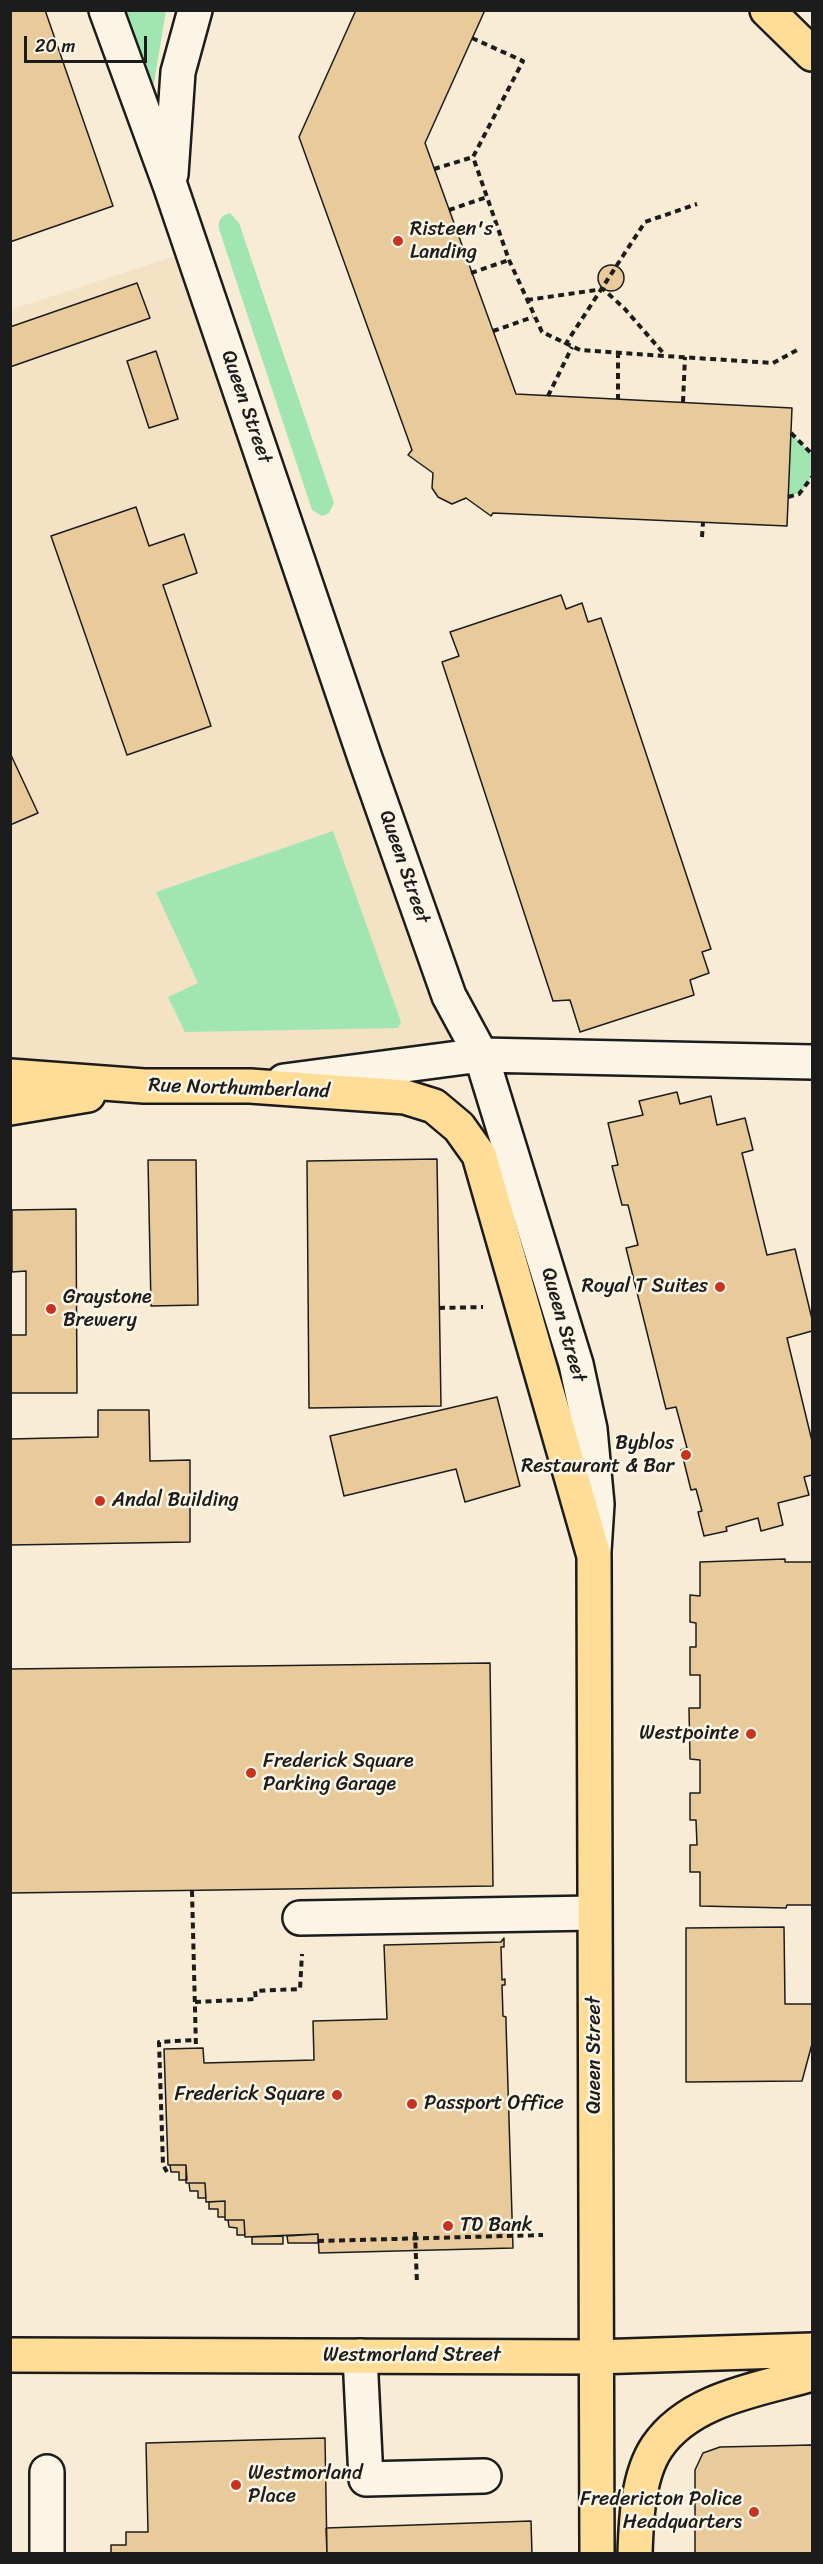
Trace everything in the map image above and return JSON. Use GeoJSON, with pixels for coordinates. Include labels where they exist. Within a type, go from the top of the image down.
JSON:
{"type":"FeatureCollection","features":[{"type":"Feature","properties":{"kind":"main road"},"geometry":{"type":"LineString","coordinates":[[767,10],[813,54]]}},
{"type":"Feature","properties":{"kind":"main road","name":"Rue Northumberland"},"geometry":{"type":"LineString","coordinates":[[10,1076],[144,1086],[250,1086],[405,1097],[434,1106],[459,1127]]}},
{"type":"Feature","properties":{"kind":"main road"},"geometry":{"type":"LineString","coordinates":[[10,1108],[144,1086]]}},
{"type":"Feature","properties":{"kind":"main road","name":"Queen Street"},"geometry":{"type":"LineString","coordinates":[[459,1127],[480,1155],[594,1556],[597,2553]]}},
{"type":"Feature","properties":{"kind":"main road","name":"Westmorland Street"},"geometry":{"type":"LineString","coordinates":[[10,2355],[595,2357],[813,2350]]}},
{"type":"Feature","properties":{"kind":"main road"},"geometry":{"type":"LineString","coordinates":[[635,2553],[644,2475],[658,2446],[683,2422],[717,2401],[813,2374]]}},
{"type":"Feature","properties":{"kind":"street","name":"Queen Street"},"geometry":{"type":"LineString","coordinates":[[105,10],[170,185],[365,758],[449,996],[481,1055],[576,1364],[590,1430],[596,1494],[594,1556]]}},
{"type":"Feature","properties":{"kind":"street","name":"Queen Street"},"geometry":{"type":"LineString","coordinates":[[170,185],[178,72],[195,10]]}},
{"type":"Feature","properties":{"kind":"street"},"geometry":{"type":"LineString","coordinates":[[250,1086],[481,1055],[813,1062]]}},
{"type":"Feature","properties":{"kind":"street"},"geometry":{"type":"LineString","coordinates":[[300,1918],[594,1913]]}},
{"type":"Feature","properties":{"kind":"street"},"geometry":{"type":"LineString","coordinates":[[360,2356],[366,2479],[484,2476]]}},
{"type":"Feature","properties":{"kind":"street"},"geometry":{"type":"LineString","coordinates":[[47,2472],[47,2553]]}},
{"type":"Feature","properties":{"kind":"path"},"geometry":{"type":"LineString","coordinates":[[434,169],[473,157],[523,61],[472,38]]}},
{"type":"Feature","properties":{"kind":"path"},"geometry":{"type":"LineString","coordinates":[[473,157],[508,260],[542,332],[572,347],[665,356],[773,363],[799,349]]}},
{"type":"Feature","properties":{"kind":"path"},"geometry":{"type":"LineString","coordinates":[[449,210],[487,197]]}},
{"type":"Feature","properties":{"kind":"path"},"geometry":{"type":"LineString","coordinates":[[565,345],[645,222],[697,204]]}},
{"type":"Feature","properties":{"kind":"path"},"geometry":{"type":"LineString","coordinates":[[471,273],[508,260]]}},
{"type":"Feature","properties":{"kind":"path"},"geometry":{"type":"LineString","coordinates":[[527,300],[603,289]]}},
{"type":"Feature","properties":{"kind":"path"},"geometry":{"type":"LineString","coordinates":[[603,289],[624,308],[665,356]]}},
{"type":"Feature","properties":{"kind":"path"},"geometry":{"type":"LineString","coordinates":[[493,331],[533,317]]}},
{"type":"Feature","properties":{"kind":"path"},"geometry":{"type":"LineString","coordinates":[[548,396],[572,347]]}},
{"type":"Feature","properties":{"kind":"path"},"geometry":{"type":"LineString","coordinates":[[618,352],[618,399]]}},
{"type":"Feature","properties":{"kind":"path"},"geometry":{"type":"LineString","coordinates":[[683,402],[685,357]]}},
{"type":"Feature","properties":{"kind":"path"},"geometry":{"type":"LineString","coordinates":[[791,433],[813,454]]}},
{"type":"Feature","properties":{"kind":"path"},"geometry":{"type":"LineString","coordinates":[[788,497],[799,494],[813,477]]}},
{"type":"Feature","properties":{"kind":"path"},"geometry":{"type":"LineString","coordinates":[[702,537],[703,522]]}},
{"type":"Feature","properties":{"kind":"path"},"geometry":{"type":"LineString","coordinates":[[439,1308],[487,1307]]}},
{"type":"Feature","properties":{"kind":"path"},"geometry":{"type":"LineString","coordinates":[[192,1891],[196,2048]]}},
{"type":"Feature","properties":{"kind":"path"},"geometry":{"type":"LineString","coordinates":[[195,2002],[256,1998],[255,1991],[300,1989],[303,1976],[300,1918]]}},
{"type":"Feature","properties":{"kind":"path"},"geometry":{"type":"LineString","coordinates":[[167,2172],[163,2164],[159,2042],[195,2040]]}},
{"type":"Feature","properties":{"kind":"path"},"geometry":{"type":"LineString","coordinates":[[501,2228],[510,2236]]}},
{"type":"Feature","properties":{"kind":"path"},"geometry":{"type":"LineString","coordinates":[[415,2232],[417,2284]]}},
{"type":"Feature","properties":{"kind":"path"},"geometry":{"type":"LineString","coordinates":[[318,2241],[543,2235]]}},
{"type":"Feature","properties":{"kind":"shaded area"},"geometry":{"type":"Polygon","coordinates":[[[193,250],[481,1055],[250,1086],[11,1076],[10,310],[193,250]]]}},
{"type":"Feature","properties":{"kind":"green space"},"geometry":{"type":"Polygon","coordinates":[[[126,11],[166,11],[154,83],[150,82],[126,11]]]}},
{"type":"Feature","properties":{"kind":"green space"},"geometry":{"type":"Polygon","coordinates":[[[230,213],[239,223],[334,503],[329,513],[322,516],[312,510],[219,229],[221,218],[230,213]]]}},
{"type":"Feature","properties":{"kind":"green space"},"geometry":{"type":"Polygon","coordinates":[[[791,433],[812,454],[812,468],[809,481],[802,491],[788,497],[791,433]]]}},
{"type":"Feature","properties":{"kind":"green space"},"geometry":{"type":"Polygon","coordinates":[[[333,831],[401,1022],[398,1028],[185,1032],[168,997],[198,983],[156,892],[333,831]]]}},
{"type":"Feature","properties":{"kind":"building"},"geometry":{"type":"Polygon","coordinates":[[[10,10],[45,10],[113,206],[10,242],[10,10]]]}},
{"type":"Feature","properties":{"kind":"building","name":"Risteen's Landing"},"geometry":{"type":"Polygon","coordinates":[[[356,10],[485,10],[425,143],[516,394],[792,408],[787,526],[493,513],[491,516],[466,498],[452,504],[438,497],[432,488],[433,473],[408,455],[412,450],[299,137],[356,10]]]}},
{"type":"Feature","properties":{"kind":"building"},"geometry":{"type":"Polygon","coordinates":[[[611,265],[621,268],[624,278],[621,288],[611,291],[601,288],[598,278],[601,268],[611,265]]]}},
{"type":"Feature","properties":{"kind":"building"},"geometry":{"type":"Polygon","coordinates":[[[137,283],[150,318],[10,367],[10,327],[137,283]]]}},
{"type":"Feature","properties":{"kind":"building"},"geometry":{"type":"Polygon","coordinates":[[[156,351],[178,419],[149,428],[127,361],[156,351]]]}},
{"type":"Feature","properties":{"kind":"building"},"geometry":{"type":"Polygon","coordinates":[[[136,507],[149,546],[184,534],[197,573],[163,585],[211,726],[127,755],[51,536],[136,507]]]}},
{"type":"Feature","properties":{"kind":"building"},"geometry":{"type":"Polygon","coordinates":[[[561,595],[566,609],[582,603],[588,622],[601,618],[711,949],[702,952],[709,973],[690,980],[694,995],[580,1032],[570,1000],[553,1001],[442,662],[459,656],[450,632],[561,595]]]}},
{"type":"Feature","properties":{"kind":"building"},"geometry":{"type":"Polygon","coordinates":[[[10,753],[38,813],[10,825],[10,753]]]}},
{"type":"Feature","properties":{"kind":"building","name":"Royal T Suites"},"geometry":{"type":"Polygon","coordinates":[[[677,1092],[680,1104],[711,1096],[717,1125],[745,1118],[753,1150],[742,1153],[767,1255],[795,1249],[812,1319],[812,1331],[787,1338],[812,1441],[812,1475],[804,1477],[809,1495],[778,1503],[783,1525],[761,1531],[758,1518],[726,1527],[727,1531],[704,1536],[698,1512],[702,1511],[696,1489],[691,1490],[681,1450],[687,1448],[676,1407],[666,1409],[626,1248],[638,1245],[628,1205],[622,1205],[612,1166],[618,1165],[608,1123],[643,1115],[639,1101],[677,1092]]]}},
{"type":"Feature","properties":{"kind":"building"},"geometry":{"type":"Polygon","coordinates":[[[437,1159],[441,1406],[309,1408],[307,1161],[437,1159]]]}},
{"type":"Feature","properties":{"kind":"building"},"geometry":{"type":"Polygon","coordinates":[[[148,1160],[196,1160],[198,1305],[151,1306],[148,1160]]]}},
{"type":"Feature","properties":{"kind":"building","name":"Graystone Brewery"},"geometry":{"type":"Polygon","coordinates":[[[76,1209],[77,1393],[10,1393],[10,1335],[26,1335],[26,1271],[12,1272],[12,1210],[76,1209]]]}},
{"type":"Feature","properties":{"kind":"building"},"geometry":{"type":"Polygon","coordinates":[[[497,1397],[520,1486],[465,1502],[456,1469],[344,1496],[330,1436],[497,1397]]]}},
{"type":"Feature","properties":{"kind":"building","name":"Andal Building"},"geometry":{"type":"Polygon","coordinates":[[[98,1410],[149,1410],[150,1461],[190,1460],[190,1542],[10,1545],[10,1439],[98,1437],[98,1410]]]}},
{"type":"Feature","properties":{"kind":"building","name":"Westpointe"},"geometry":{"type":"Polygon","coordinates":[[[785,1559],[785,1562],[812,1562],[812,1905],[787,1905],[786,1908],[700,1906],[700,1872],[690,1872],[690,1845],[697,1845],[696,1820],[690,1820],[690,1793],[700,1793],[700,1760],[690,1759],[689,1708],[700,1708],[700,1675],[690,1675],[690,1647],[696,1647],[696,1623],[690,1622],[690,1595],[700,1596],[700,1562],[785,1559]]]}},
{"type":"Feature","properties":{"kind":"building","name":"Frederick Square Parking Garage"},"geometry":{"type":"Polygon","coordinates":[[[490,1663],[493,1886],[10,1893],[10,1669],[490,1663]]]}},
{"type":"Feature","properties":{"kind":"building"},"geometry":{"type":"Polygon","coordinates":[[[784,1927],[785,2004],[812,2004],[812,2044],[802,2081],[686,2082],[686,1928],[784,1927]]]}},
{"type":"Feature","properties":{"kind":"building","name":"Frederick Square"},"geometry":{"type":"Polygon","coordinates":[[[504,1938],[504,1947],[501,1947],[502,1980],[505,1979],[505,1985],[502,1985],[503,2016],[506,2017],[513,2248],[319,2253],[318,2234],[245,2237],[244,2220],[225,2220],[225,2201],[206,2202],[205,2183],[186,2183],[186,2165],[168,2165],[164,2049],[203,2048],[204,2063],[314,2060],[313,2021],[387,2019],[384,1945],[501,1942],[504,1938]]]}},
{"type":"Feature","properties":{"kind":"building"},"geometry":{"type":"Polygon","coordinates":[[[170,2165],[186,2165],[187,2180],[179,2180],[179,2172],[171,2172],[170,2165]]]}},
{"type":"Feature","properties":{"kind":"building"},"geometry":{"type":"Polygon","coordinates":[[[189,2183],[205,2183],[206,2198],[198,2198],[198,2191],[190,2191],[189,2183]]]}},
{"type":"Feature","properties":{"kind":"building"},"geometry":{"type":"Polygon","coordinates":[[[225,2201],[225,2217],[218,2217],[218,2209],[209,2209],[209,2202],[225,2201]]]}},
{"type":"Feature","properties":{"kind":"building"},"geometry":{"type":"Polygon","coordinates":[[[228,2220],[244,2220],[245,2235],[237,2235],[237,2228],[229,2227],[228,2220]]]}},
{"type":"Feature","properties":{"kind":"building"},"geometry":{"type":"Polygon","coordinates":[[[318,2234],[318,2243],[288,2243],[287,2236],[318,2234]]]}},
{"type":"Feature","properties":{"kind":"building"},"geometry":{"type":"Polygon","coordinates":[[[283,2236],[283,2244],[252,2244],[252,2237],[283,2236]]]}},
{"type":"Feature","properties":{"kind":"building","name":"Westmorland Place"},"geometry":{"type":"Polygon","coordinates":[[[325,2438],[327,2554],[111,2554],[111,2545],[126,2545],[126,2532],[148,2532],[146,2443],[325,2438]]]}},
{"type":"Feature","properties":{"kind":"building","name":"Fredericton Police Headquarters"},"geometry":{"type":"Polygon","coordinates":[[[812,2445],[812,2554],[695,2554],[695,2470],[703,2453],[720,2447],[812,2445]]]}},
{"type":"Feature","properties":{"kind":"building"},"geometry":{"type":"Polygon","coordinates":[[[531,2521],[532,2554],[327,2554],[326,2528],[531,2521]]]}},
{"type":"Feature","properties":{"kind":"place","name":"Risteen's Landing"},"geometry":{"type":"Point","coordinates":[398,241]}},
{"type":"Feature","properties":{"kind":"place","name":"Royal T Suites"},"geometry":{"type":"Point","coordinates":[720,1287]}},
{"type":"Feature","properties":{"kind":"place","name":"Graystone Brewery"},"geometry":{"type":"Point","coordinates":[51,1309]}},
{"type":"Feature","properties":{"kind":"place","name":"Byblos Restaurant & Bar"},"geometry":{"type":"Point","coordinates":[686,1455]}},
{"type":"Feature","properties":{"kind":"place","name":"Andal Building"},"geometry":{"type":"Point","coordinates":[100,1501]}},
{"type":"Feature","properties":{"kind":"place","name":"Westpointe"},"geometry":{"type":"Point","coordinates":[751,1734]}},
{"type":"Feature","properties":{"kind":"place","name":"Frederick Square Parking Garage"},"geometry":{"type":"Point","coordinates":[251,1773]}},
{"type":"Feature","properties":{"kind":"place","name":"Frederick Square"},"geometry":{"type":"Point","coordinates":[337,2095]}},
{"type":"Feature","properties":{"kind":"place","name":"Passport Office"},"geometry":{"type":"Point","coordinates":[412,2104]}},
{"type":"Feature","properties":{"kind":"place","name":"TD Bank"},"geometry":{"type":"Point","coordinates":[448,2226]}},
{"type":"Feature","properties":{"kind":"place","name":"Westmorland Place"},"geometry":{"type":"Point","coordinates":[236,2485]}},
{"type":"Feature","properties":{"kind":"place","name":"Fredericton Police Headquarters"},"geometry":{"type":"Point","coordinates":[754,2512]}}]}
